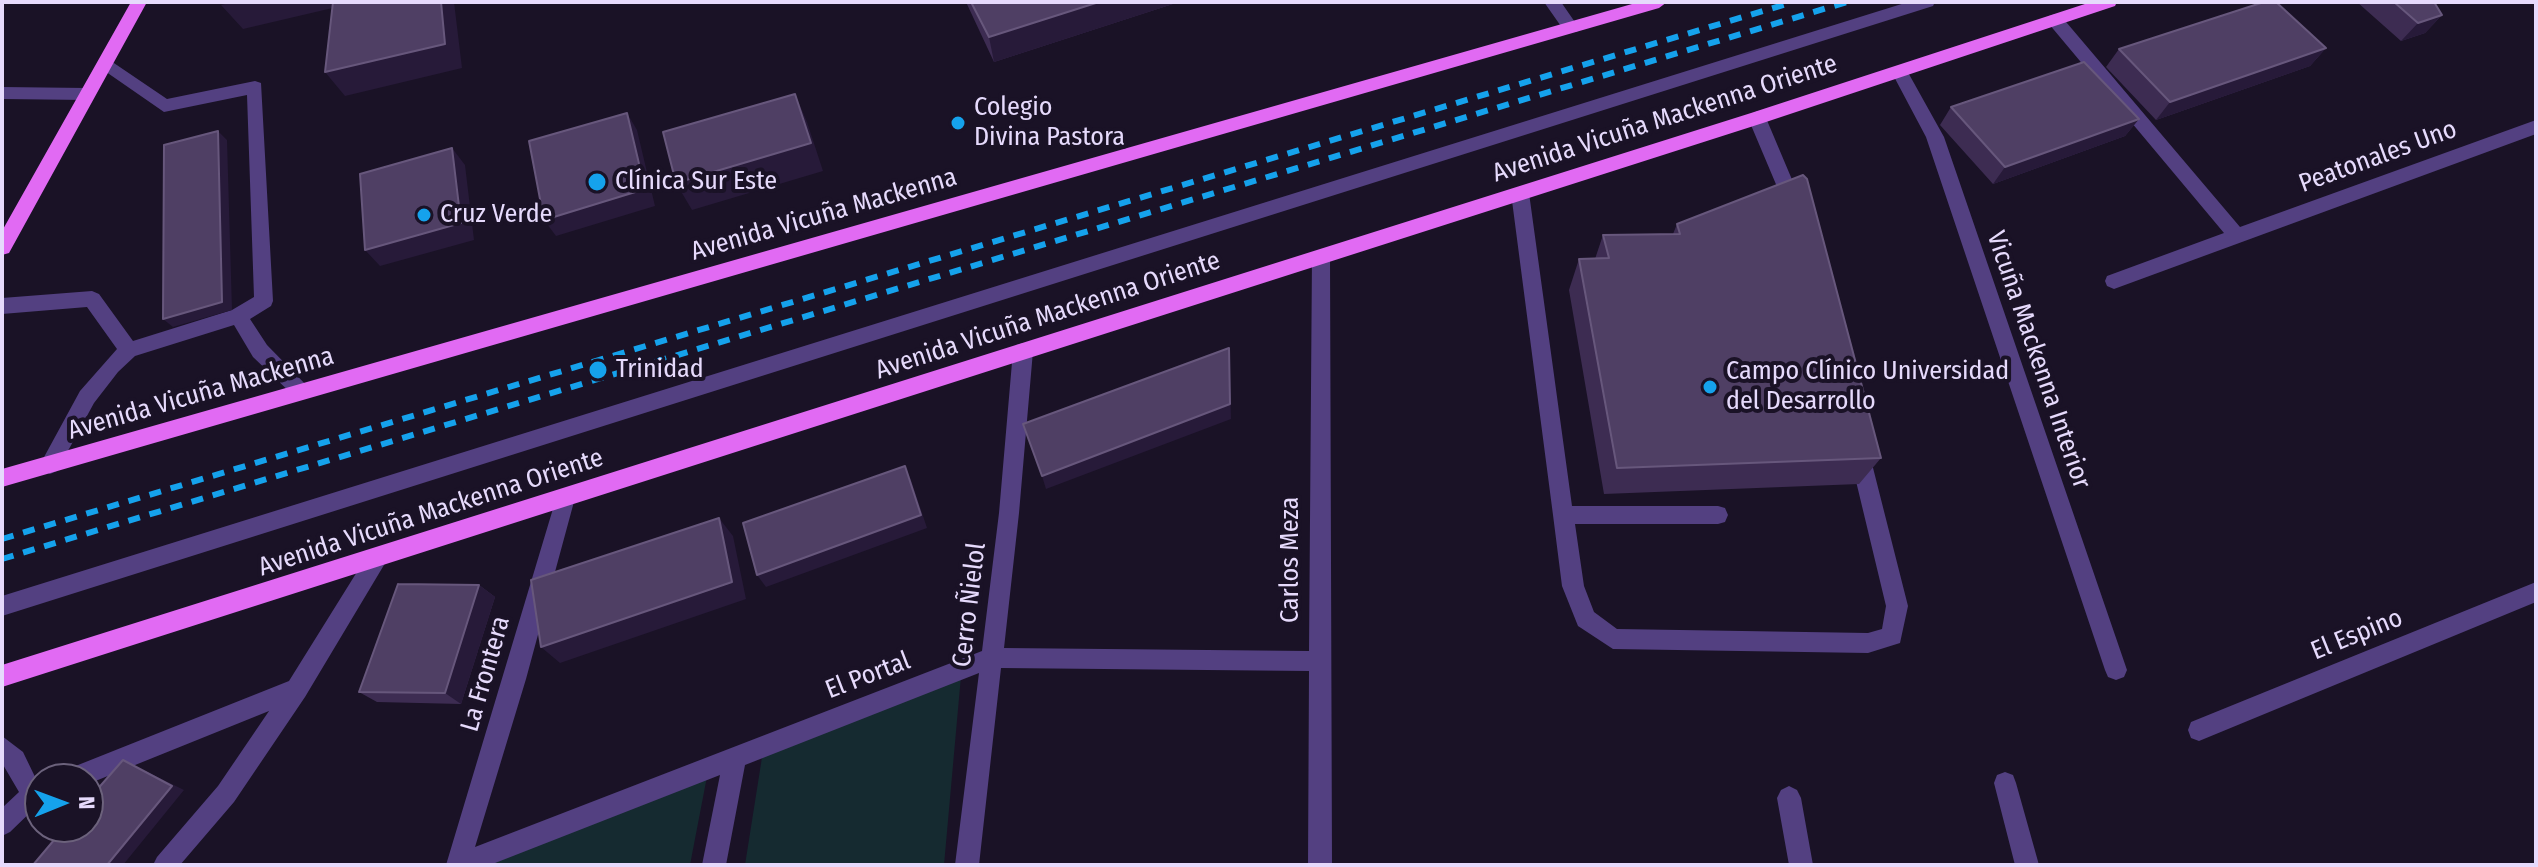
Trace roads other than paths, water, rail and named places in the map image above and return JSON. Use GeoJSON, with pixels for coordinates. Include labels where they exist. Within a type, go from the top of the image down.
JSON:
{"type":"FeatureCollection","features":[{"type":"Feature","properties":{"kind":"main road"},"geometry":{"type":"LineString","coordinates":[[2,248],[139,2]]}},
{"type":"Feature","properties":{"kind":"main road","name":"Avenida Vicuña Mackenna"},"geometry":{"type":"LineString","coordinates":[[2,478],[1659,2]]}},
{"type":"Feature","properties":{"kind":"main road","name":"Avenida Vicuña Mackenna Oriente"},"geometry":{"type":"LineString","coordinates":[[2,676],[1757,118],[2109,2]]}},
{"type":"Feature","properties":{"kind":"street"},"geometry":{"type":"LineString","coordinates":[[1552,2],[1571,28]]}},
{"type":"Feature","properties":{"kind":"street"},"geometry":{"type":"LineString","coordinates":[[2,606],[1927,2]]}},
{"type":"Feature","properties":{"kind":"street"},"geometry":{"type":"LineString","coordinates":[[2055,20],[2237,236]]}},
{"type":"Feature","properties":{"kind":"street"},"geometry":{"type":"LineString","coordinates":[[50,465],[87,397],[111,366],[129,350],[238,316],[264,301],[255,87],[164,106],[105,63]]}},
{"type":"Feature","properties":{"kind":"street","name":"Vicuña Mackenna Interior"},"geometry":{"type":"LineString","coordinates":[[1899,71],[1935,137],[2116,670]]}},
{"type":"Feature","properties":{"kind":"street"},"geometry":{"type":"LineString","coordinates":[[2,93],[87,94]]}},
{"type":"Feature","properties":{"kind":"street"},"geometry":{"type":"LineString","coordinates":[[1757,118],[1791,193],[1799,223]]}},
{"type":"Feature","properties":{"kind":"street","name":"Peatonales Uno"},"geometry":{"type":"LineString","coordinates":[[2114,281],[2536,127]]}},
{"type":"Feature","properties":{"kind":"street"},"geometry":{"type":"LineString","coordinates":[[1520,193],[1573,586],[1586,619],[1613,639],[1868,643],[1892,636],[1897,606],[1854,435]]}},
{"type":"Feature","properties":{"kind":"street","name":"Carlos Meza"},"geometry":{"type":"LineString","coordinates":[[1320,865],[1321,256]]}},
{"type":"Feature","properties":{"kind":"street"},"geometry":{"type":"LineString","coordinates":[[2,306],[92,299],[129,350]]}},
{"type":"Feature","properties":{"kind":"street"},"geometry":{"type":"LineString","coordinates":[[238,316],[260,351],[302,391]]}},
{"type":"Feature","properties":{"kind":"street","name":"Cerro Ñielol"},"geometry":{"type":"LineString","coordinates":[[967,865],[1009,513],[1023,351]]}},
{"type":"Feature","properties":{"kind":"street","name":"La Frontera"},"geometry":{"type":"LineString","coordinates":[[459,865],[565,498]]}},
{"type":"Feature","properties":{"kind":"street"},"geometry":{"type":"LineString","coordinates":[[1563,515],[1718,515]]}},
{"type":"Feature","properties":{"kind":"street"},"geometry":{"type":"LineString","coordinates":[[165,865],[226,794],[297,689],[377,558]]}},
{"type":"Feature","properties":{"kind":"street","name":"El Espino"},"geometry":{"type":"LineString","coordinates":[[2199,730],[2536,592]]}},
{"type":"Feature","properties":{"kind":"street","name":"El Portal"},"geometry":{"type":"LineString","coordinates":[[459,865],[991,658],[1318,661]]}},
{"type":"Feature","properties":{"kind":"street"},"geometry":{"type":"LineString","coordinates":[[104,766],[297,689]]}},
{"type":"Feature","properties":{"kind":"street"},"geometry":{"type":"LineString","coordinates":[[2,747],[24,774]]}},
{"type":"Feature","properties":{"kind":"street"},"geometry":{"type":"LineString","coordinates":[[714,865],[735,758]]}},
{"type":"Feature","properties":{"kind":"street"},"geometry":{"type":"LineString","coordinates":[[2005,783],[2027,865]]}},
{"type":"Feature","properties":{"kind":"street"},"geometry":{"type":"LineString","coordinates":[[1789,798],[1801,865]]}},
{"type":"Feature","properties":{"kind":"street"},"geometry":{"type":"LineString","coordinates":[[2,824],[24,804]]}},
{"type":"Feature","properties":{"kind":"railway"},"geometry":{"type":"LineString","coordinates":[[2,539],[1793,2]]}},
{"type":"Feature","properties":{"kind":"railway"},"geometry":{"type":"LineString","coordinates":[[2,559],[1847,2]]}},
{"type":"Feature","properties":{"kind":"place","name":"Colegio Divina Pastora"},"geometry":{"type":"Point","coordinates":[958,123]}},
{"type":"Feature","properties":{"kind":"place","name":"Clínica Sur Este"},"geometry":{"type":"Point","coordinates":[597,182]}},
{"type":"Feature","properties":{"kind":"place","name":"Cruz Verde"},"geometry":{"type":"Point","coordinates":[424,215]}},
{"type":"Feature","properties":{"kind":"place","name":"Trinidad"},"geometry":{"type":"Point","coordinates":[598,370]}},
{"type":"Feature","properties":{"kind":"place","name":"Campo Clínico Universidad del Desarrollo"},"geometry":{"type":"Point","coordinates":[1710,387]}}]}
